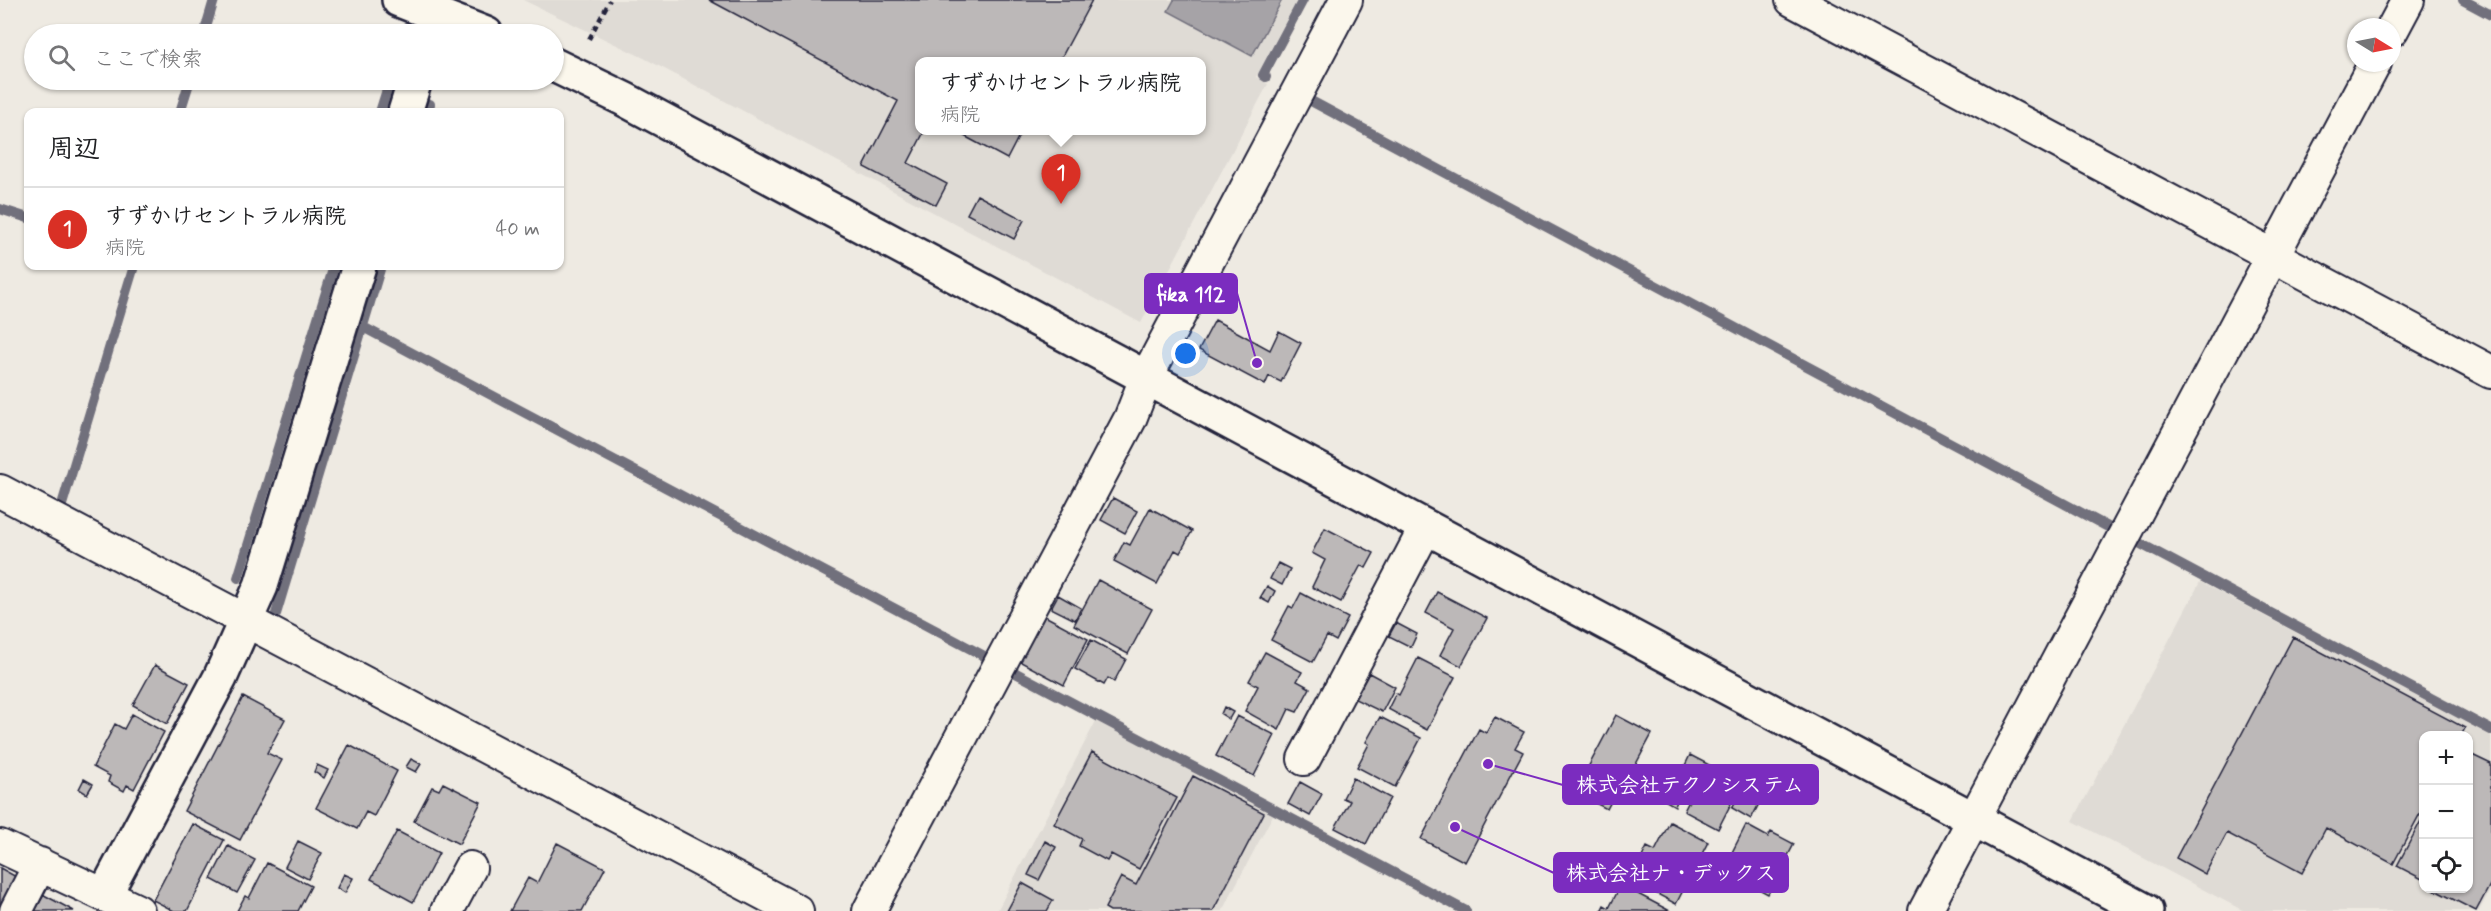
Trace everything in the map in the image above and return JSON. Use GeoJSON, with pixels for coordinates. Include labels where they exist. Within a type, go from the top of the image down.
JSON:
{"type":"FeatureCollection","features":[{"type":"Feature","properties":{"kind":"street"},"geometry":{"type":"LineString","coordinates":[[399,0],[457,24]]}},
{"type":"Feature","properties":{"kind":"street"},"geometry":{"type":"LineString","coordinates":[[869,911],[1130,419],[1146,378],[1346,0]]}},
{"type":"Feature","properties":{"kind":"street"},"geometry":{"type":"LineString","coordinates":[[1792,0],[2491,372]]}},
{"type":"Feature","properties":{"kind":"street"},"geometry":{"type":"LineString","coordinates":[[2398,18],[2408,0]]}},
{"type":"Feature","properties":{"kind":"street"},"geometry":{"type":"LineString","coordinates":[[564,70],[624,99],[2146,911]]}},
{"type":"Feature","properties":{"kind":"street"},"geometry":{"type":"LineString","coordinates":[[1925,911],[2370,72]]}},
{"type":"Feature","properties":{"kind":"street"},"geometry":{"type":"LineString","coordinates":[[406,108],[412,90]]}},
{"type":"Feature","properties":{"kind":"street"},"geometry":{"type":"LineString","coordinates":[[105,894],[220,678],[247,621],[272,555],[358,270]]}},
{"type":"Feature","properties":{"kind":"street"},"geometry":{"type":"LineString","coordinates":[[0,491],[796,911]]}},
{"type":"Feature","properties":{"kind":"street"},"geometry":{"type":"LineString","coordinates":[[1304,759],[1426,527]]}},
{"type":"Feature","properties":{"kind":"street"},"geometry":{"type":"LineString","coordinates":[[0,846],[138,911]]}},
{"type":"Feature","properties":{"kind":"street"},"geometry":{"type":"LineString","coordinates":[[15,911],[39,864]]}},
{"type":"Feature","properties":{"kind":"street"},"geometry":{"type":"LineString","coordinates":[[447,911],[470,868]]}},
{"type":"Feature","properties":{"kind":"path"},"geometry":{"type":"LineString","coordinates":[[589,39],[610,0]]}},
{"type":"Feature","properties":{"kind":"shaded area"},"geometry":{"type":"Polygon","coordinates":[[[523,0],[1297,0],[1256,77],[1268,84],[1141,323],[644,58],[523,0]]]}},
{"type":"Feature","properties":{"kind":"shaded area"},"geometry":{"type":"Polygon","coordinates":[[[1174,0],[1282,0],[1252,56],[1168,11],[1174,0]]]}},
{"type":"Feature","properties":{"kind":"shaded area"},"geometry":{"type":"Polygon","coordinates":[[[2200,582],[2491,736],[2491,889],[2479,911],[2244,911],[2073,821],[2200,582]]]}},
{"type":"Feature","properties":{"kind":"shaded area"},"geometry":{"type":"Polygon","coordinates":[[[1096,721],[1273,815],[1222,911],[997,911],[1096,721]]]}},
{"type":"Feature","properties":{"kind":"building"},"geometry":{"type":"Polygon","coordinates":[[[709,0],[1092,0],[1062,57],[915,57],[915,135],[922,135],[908,163],[947,184],[936,205],[864,167],[898,101],[709,0]]]}},
{"type":"Feature","properties":{"kind":"building"},"geometry":{"type":"Polygon","coordinates":[[[962,135],[1019,135],[1007,159],[962,135]]]}},
{"type":"Feature","properties":{"kind":"building"},"geometry":{"type":"Polygon","coordinates":[[[977,195],[1024,220],[1014,239],[967,214],[977,195]]]}},
{"type":"Feature","properties":{"kind":"building"},"geometry":{"type":"Polygon","coordinates":[[[1215,320],[1270,350],[1279,331],[1301,343],[1281,382],[1269,376],[1265,385],[1199,350],[1215,320]]]}},
{"type":"Feature","properties":{"kind":"building"},"geometry":{"type":"Polygon","coordinates":[[[1113,498],[1137,511],[1125,533],[1101,520],[1113,498]]]}},
{"type":"Feature","properties":{"kind":"building"},"geometry":{"type":"Polygon","coordinates":[[[1150,508],[1192,531],[1180,553],[1175,550],[1157,584],[1114,561],[1124,542],[1130,545],[1150,508]]]}},
{"type":"Feature","properties":{"kind":"building"},"geometry":{"type":"Polygon","coordinates":[[[1325,528],[1374,553],[1366,568],[1361,565],[1341,602],[1312,587],[1325,560],[1312,553],[1325,528]]]}},
{"type":"Feature","properties":{"kind":"building"},"geometry":{"type":"Polygon","coordinates":[[[1278,563],[1290,569],[1282,585],[1270,579],[1278,563]]]}},
{"type":"Feature","properties":{"kind":"building"},"geometry":{"type":"Polygon","coordinates":[[[1098,580],[1152,609],[1128,654],[1074,625],[1098,580]]]}},
{"type":"Feature","properties":{"kind":"building"},"geometry":{"type":"Polygon","coordinates":[[[1267,586],[1275,591],[1269,603],[1260,598],[1267,586]]]}},
{"type":"Feature","properties":{"kind":"building"},"geometry":{"type":"Polygon","coordinates":[[[1437,592],[1487,618],[1461,666],[1440,655],[1454,628],[1426,613],[1437,592]]]}},
{"type":"Feature","properties":{"kind":"building"},"geometry":{"type":"Polygon","coordinates":[[[1301,593],[1348,618],[1336,641],[1327,636],[1313,662],[1271,640],[1289,606],[1293,608],[1301,593]]]}},
{"type":"Feature","properties":{"kind":"building"},"geometry":{"type":"Polygon","coordinates":[[[1058,595],[1081,608],[1075,620],[1051,608],[1058,595]]]}},
{"type":"Feature","properties":{"kind":"building"},"geometry":{"type":"Polygon","coordinates":[[[1043,615],[1088,639],[1064,685],[1019,661],[1043,615]]]}},
{"type":"Feature","properties":{"kind":"building"},"geometry":{"type":"Polygon","coordinates":[[[1396,623],[1417,634],[1411,647],[1389,636],[1396,623]]]}},
{"type":"Feature","properties":{"kind":"building"},"geometry":{"type":"Polygon","coordinates":[[[2293,637],[2465,728],[2464,731],[2419,731],[2419,815],[2393,864],[2326,828],[2302,873],[2227,833],[2205,874],[2176,858],[2293,637]]]}},
{"type":"Feature","properties":{"kind":"building"},"geometry":{"type":"Polygon","coordinates":[[[1091,640],[1126,659],[1114,682],[1108,678],[1104,685],[1075,669],[1091,640]]]}},
{"type":"Feature","properties":{"kind":"building"},"geometry":{"type":"Polygon","coordinates":[[[1265,652],[1302,672],[1297,681],[1310,688],[1297,712],[1289,709],[1279,730],[1245,711],[1258,686],[1249,681],[1265,652]]]}},
{"type":"Feature","properties":{"kind":"building"},"geometry":{"type":"Polygon","coordinates":[[[1418,658],[1455,677],[1427,730],[1388,709],[1396,693],[1399,695],[1418,658]]]}},
{"type":"Feature","properties":{"kind":"building"},"geometry":{"type":"Polygon","coordinates":[[[155,665],[189,683],[167,724],[133,705],[155,665]]]}},
{"type":"Feature","properties":{"kind":"building"},"geometry":{"type":"Polygon","coordinates":[[[1369,673],[1395,687],[1382,712],[1355,699],[1369,673]]]}},
{"type":"Feature","properties":{"kind":"building"},"geometry":{"type":"Polygon","coordinates":[[[243,697],[285,719],[267,753],[282,760],[240,840],[184,811],[243,697]]]}},
{"type":"Feature","properties":{"kind":"building"},"geometry":{"type":"Polygon","coordinates":[[[1224,707],[1233,712],[1229,719],[1221,714],[1224,707]]]}},
{"type":"Feature","properties":{"kind":"building"},"geometry":{"type":"Polygon","coordinates":[[[132,714],[164,732],[134,789],[127,785],[124,791],[108,782],[110,776],[93,767],[115,724],[124,729],[132,714]]]}},
{"type":"Feature","properties":{"kind":"building"},"geometry":{"type":"Polygon","coordinates":[[[1616,715],[1652,734],[1621,792],[1585,773],[1616,715]]]}},
{"type":"Feature","properties":{"kind":"building"},"geometry":{"type":"Polygon","coordinates":[[[1237,716],[1275,735],[1254,776],[1216,756],[1237,716]]]}},
{"type":"Feature","properties":{"kind":"building"},"geometry":{"type":"Polygon","coordinates":[[[1380,717],[1421,738],[1395,787],[1357,767],[1369,744],[1366,742],[1380,717]]]}},
{"type":"Feature","properties":{"kind":"building"},"geometry":{"type":"Polygon","coordinates":[[[1495,717],[1524,732],[1515,748],[1523,752],[1465,862],[1421,839],[1479,729],[1486,733],[1495,717]]]}},
{"type":"Feature","properties":{"kind":"building"},"geometry":{"type":"Polygon","coordinates":[[[349,745],[397,771],[374,816],[366,812],[357,829],[316,808],[349,745]]]}},
{"type":"Feature","properties":{"kind":"building"},"geometry":{"type":"Polygon","coordinates":[[[1092,752],[1177,798],[1139,869],[1111,854],[1107,861],[1079,846],[1082,839],[1054,824],[1092,752]]]}},
{"type":"Feature","properties":{"kind":"building"},"geometry":{"type":"Polygon","coordinates":[[[1690,755],[1742,782],[1718,829],[1684,811],[1694,791],[1677,782],[1690,755]]]}},
{"type":"Feature","properties":{"kind":"building"},"geometry":{"type":"Polygon","coordinates":[[[2473,755],[2491,764],[2491,883],[2476,911],[2441,893],[2473,893],[2473,755]]]}},
{"type":"Feature","properties":{"kind":"building"},"geometry":{"type":"Polygon","coordinates":[[[411,759],[421,764],[416,772],[406,767],[411,759]]]}},
{"type":"Feature","properties":{"kind":"building"},"geometry":{"type":"Polygon","coordinates":[[[317,765],[328,770],[324,778],[314,772],[317,765]]]}},
{"type":"Feature","properties":{"kind":"building"},"geometry":{"type":"Polygon","coordinates":[[[1193,776],[1264,813],[1213,911],[1110,911],[1105,908],[1121,877],[1136,885],[1193,776]]]}},
{"type":"Feature","properties":{"kind":"building"},"geometry":{"type":"Polygon","coordinates":[[[1353,778],[1390,798],[1366,844],[1335,828],[1350,801],[1343,798],[1353,778]]]}},
{"type":"Feature","properties":{"kind":"building"},"geometry":{"type":"Polygon","coordinates":[[[84,779],[93,784],[87,794],[79,789],[84,779]]]}},
{"type":"Feature","properties":{"kind":"building"},"geometry":{"type":"Polygon","coordinates":[[[1661,781],[1670,786],[1663,798],[1654,793],[1661,781]]]}},
{"type":"Feature","properties":{"kind":"building"},"geometry":{"type":"Polygon","coordinates":[[[1300,782],[1322,794],[1310,816],[1288,804],[1300,782]]]}},
{"type":"Feature","properties":{"kind":"building"},"geometry":{"type":"Polygon","coordinates":[[[443,783],[481,802],[459,844],[414,821],[432,787],[439,790],[443,783]]]}},
{"type":"Feature","properties":{"kind":"building"},"geometry":{"type":"Polygon","coordinates":[[[1601,786],[1615,794],[1607,809],[1593,802],[1601,786]]]}},
{"type":"Feature","properties":{"kind":"building"},"geometry":{"type":"Polygon","coordinates":[[[1743,788],[1762,798],[1751,819],[1732,808],[1743,788]]]}},
{"type":"Feature","properties":{"kind":"building"},"geometry":{"type":"Polygon","coordinates":[[[1669,794],[1678,799],[1675,806],[1666,801],[1669,794]]]}},
{"type":"Feature","properties":{"kind":"building"},"geometry":{"type":"Polygon","coordinates":[[[1670,822],[1708,842],[1676,904],[1631,880],[1647,847],[1655,851],[1670,822]]]}},
{"type":"Feature","properties":{"kind":"building"},"geometry":{"type":"Polygon","coordinates":[[[193,824],[224,840],[187,911],[174,911],[153,900],[193,824]]]}},
{"type":"Feature","properties":{"kind":"building"},"geometry":{"type":"Polygon","coordinates":[[[2419,824],[2419,877],[2397,866],[2419,824]]]}},
{"type":"Feature","properties":{"kind":"building"},"geometry":{"type":"Polygon","coordinates":[[[1746,825],[1768,837],[1771,832],[1794,844],[1768,894],[1723,870],[1746,825]]]}},
{"type":"Feature","properties":{"kind":"building"},"geometry":{"type":"Polygon","coordinates":[[[397,831],[439,853],[413,902],[371,879],[397,831]]]}},
{"type":"Feature","properties":{"kind":"building"},"geometry":{"type":"Polygon","coordinates":[[[298,841],[322,853],[308,879],[285,867],[298,841]]]}},
{"type":"Feature","properties":{"kind":"building"},"geometry":{"type":"Polygon","coordinates":[[[1045,841],[1056,847],[1039,880],[1028,875],[1045,841]]]}},
{"type":"Feature","properties":{"kind":"building"},"geometry":{"type":"Polygon","coordinates":[[[557,843],[605,868],[582,911],[510,911],[528,878],[537,883],[557,843]]]}},
{"type":"Feature","properties":{"kind":"building"},"geometry":{"type":"Polygon","coordinates":[[[228,846],[255,860],[237,893],[211,879],[228,846]]]}},
{"type":"Feature","properties":{"kind":"building"},"geometry":{"type":"Polygon","coordinates":[[[267,863],[311,886],[298,911],[237,911],[245,896],[249,898],[267,863]]]}},
{"type":"Feature","properties":{"kind":"building"},"geometry":{"type":"Polygon","coordinates":[[[0,868],[20,879],[2,911],[0,911],[0,868]]]}},
{"type":"Feature","properties":{"kind":"building"},"geometry":{"type":"Polygon","coordinates":[[[344,874],[353,878],[345,893],[337,888],[344,874]]]}},
{"type":"Feature","properties":{"kind":"building"},"geometry":{"type":"Polygon","coordinates":[[[1022,883],[1053,900],[1047,911],[1007,911],[1022,883]]]}},
{"type":"Feature","properties":{"kind":"building"},"geometry":{"type":"Polygon","coordinates":[[[1621,885],[1670,911],[1601,911],[1604,905],[1609,908],[1621,885]]]}},
{"type":"Feature","properties":{"kind":"building"},"geometry":{"type":"Polygon","coordinates":[[[44,895],[74,911],[35,911],[44,895]]]}},
{"type":"Feature","properties":{"kind":"waterway"},"geometry":{"type":"LineString","coordinates":[[207,24],[214,0]]}},
{"type":"Feature","properties":{"kind":"waterway"},"geometry":{"type":"LineString","coordinates":[[1266,77],[1263,75],[1303,0]]}},
{"type":"Feature","properties":{"kind":"waterway"},"geometry":{"type":"LineString","coordinates":[[2463,0],[2491,15]]}},
{"type":"Feature","properties":{"kind":"waterway"},"geometry":{"type":"LineString","coordinates":[[181,108],[187,90]]}},
{"type":"Feature","properties":{"kind":"waterway"},"geometry":{"type":"LineString","coordinates":[[381,108],[387,90]]}},
{"type":"Feature","properties":{"kind":"waterway"},"geometry":{"type":"LineString","coordinates":[[1313,102],[2108,527]]}},
{"type":"Feature","properties":{"kind":"waterway"},"geometry":{"type":"LineString","coordinates":[[429,108],[430,104]]}},
{"type":"Feature","properties":{"kind":"waterway"},"geometry":{"type":"LineString","coordinates":[[0,209],[24,217]]}},
{"type":"Feature","properties":{"kind":"waterway"},"geometry":{"type":"LineString","coordinates":[[61,508],[133,270]]}},
{"type":"Feature","properties":{"kind":"waterway"},"geometry":{"type":"LineString","coordinates":[[238,578],[333,270]]}},
{"type":"Feature","properties":{"kind":"waterway"},"geometry":{"type":"LineString","coordinates":[[276,614],[380,270]]}},
{"type":"Feature","properties":{"kind":"waterway"},"geometry":{"type":"LineString","coordinates":[[363,327],[986,657]]}},
{"type":"Feature","properties":{"kind":"waterway"},"geometry":{"type":"LineString","coordinates":[[2141,544],[2491,730]]}},
{"type":"Feature","properties":{"kind":"waterway"},"geometry":{"type":"LineString","coordinates":[[1014,672],[1466,911]]}},
{"type":"Feature","properties":{"kind":"place","name":"すずかけセントラル病院"},"geometry":{"type":"Point","coordinates":[1061,204]}},
{"type":"Feature","properties":{"kind":"place","name":"fika 112"},"geometry":{"type":"Point","coordinates":[1257,363]}},
{"type":"Feature","properties":{"kind":"place","name":"株式会社テクノシステム"},"geometry":{"type":"Point","coordinates":[1488,764]}},
{"type":"Feature","properties":{"kind":"place","name":"株式会社ナ・デックス"},"geometry":{"type":"Point","coordinates":[1455,827]}}]}
